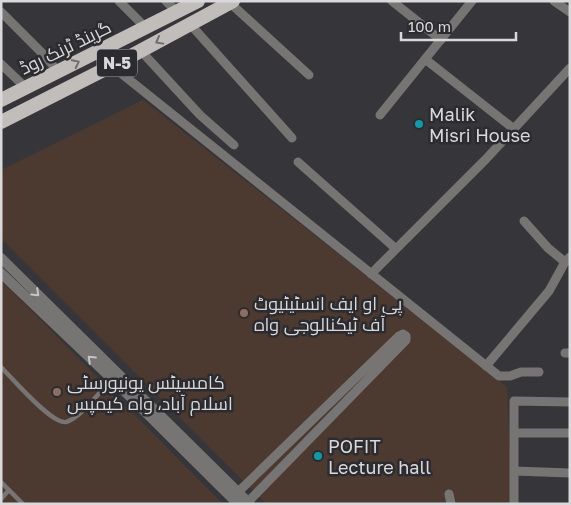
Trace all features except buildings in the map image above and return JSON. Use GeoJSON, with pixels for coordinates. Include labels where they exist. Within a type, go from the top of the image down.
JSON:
{"type":"FeatureCollection","features":[{"type":"Feature","properties":{"kind":"highway","name":"گرینڈ ٹرنک روڈ"},"geometry":{"type":"LineString","coordinates":[[1,100],[198,1]]}},
{"type":"Feature","properties":{"kind":"highway","name":"گرینڈ ٹرنک روڈ"},"geometry":{"type":"LineString","coordinates":[[1,122],[112,66],[231,2]]}},
{"type":"Feature","properties":{"kind":"street"},"geometry":{"type":"LineString","coordinates":[[119,1],[146,28]]}},
{"type":"Feature","properties":{"kind":"street"},"geometry":{"type":"LineString","coordinates":[[166,1],[177,12]]}},
{"type":"Feature","properties":{"kind":"street"},"geometry":{"type":"LineString","coordinates":[[392,1],[441,40]]}},
{"type":"Feature","properties":{"kind":"street"},"geometry":{"type":"LineString","coordinates":[[380,115],[472,1]]}},
{"type":"Feature","properties":{"kind":"street"},"geometry":{"type":"LineString","coordinates":[[554,1],[570,12]]}},
{"type":"Feature","properties":{"kind":"street"},"geometry":{"type":"LineString","coordinates":[[231,2],[309,75]]}},
{"type":"Feature","properties":{"kind":"street"},"geometry":{"type":"LineString","coordinates":[[1,12],[47,58],[58,72]]}},
{"type":"Feature","properties":{"kind":"street"},"geometry":{"type":"LineString","coordinates":[[190,24],[292,138]]}},
{"type":"Feature","properties":{"kind":"street"},"geometry":{"type":"LineString","coordinates":[[141,50],[200,115],[234,145]]}},
{"type":"Feature","properties":{"kind":"street"},"geometry":{"type":"LineString","coordinates":[[426,59],[514,129]]}},
{"type":"Feature","properties":{"kind":"street"},"geometry":{"type":"LineString","coordinates":[[1,64],[26,87]]}},
{"type":"Feature","properties":{"kind":"street"},"geometry":{"type":"LineString","coordinates":[[112,66],[499,376],[510,376],[521,372],[539,372]]}},
{"type":"Feature","properties":{"kind":"street"},"geometry":{"type":"LineString","coordinates":[[371,274],[514,129],[570,68]]}},
{"type":"Feature","properties":{"kind":"street"},"geometry":{"type":"LineString","coordinates":[[298,162],[395,248]]}},
{"type":"Feature","properties":{"kind":"street"},"geometry":{"type":"LineString","coordinates":[[486,366],[549,291],[567,260],[548,248],[524,222]]}},
{"type":"Feature","properties":{"kind":"street"},"geometry":{"type":"LineString","coordinates":[[1,258],[115,376],[242,500]]}},
{"type":"Feature","properties":{"kind":"street"},"geometry":{"type":"LineString","coordinates":[[1,273],[115,376]]}},
{"type":"Feature","properties":{"kind":"street"},"geometry":{"type":"LineString","coordinates":[[403,334],[406,336],[406,340],[242,500],[399,336],[403,334]]}},
{"type":"Feature","properties":{"kind":"street"},"geometry":{"type":"LineString","coordinates":[[514,504],[514,401],[570,402]]}},
{"type":"Feature","properties":{"kind":"street"},"geometry":{"type":"LineString","coordinates":[[514,433],[570,433]]}},
{"type":"Feature","properties":{"kind":"street"},"geometry":{"type":"LineString","coordinates":[[514,472],[570,472]]}},
{"type":"Feature","properties":{"kind":"street"},"geometry":{"type":"LineString","coordinates":[[449,494],[451,504]]}},
{"type":"Feature","properties":{"kind":"lane"},"geometry":{"type":"LineString","coordinates":[[1,367],[48,415],[65,422],[80,413],[115,376]]}},
{"type":"Feature","properties":{"kind":"lane"},"geometry":{"type":"LineString","coordinates":[[1,482],[23,504]]}},
{"type":"Feature","properties":{"kind":"lane"},"geometry":{"type":"LineString","coordinates":[[1,499],[10,490]]}},
{"type":"Feature","properties":{"kind":"shaded area","name":"پی او ایف انسٹیٹیوٹ آف ٹیکنالوجی واہ"},"geometry":{"type":"Polygon","coordinates":[[[143,100],[507,387],[512,504],[266,504],[1,238],[1,170],[143,100]]]}},
{"type":"Feature","properties":{"kind":"shaded area","name":"کامسیٹس یونیورسٹی اسلام آباد، واہ کیمپس"},"geometry":{"type":"Polygon","coordinates":[[[1,280],[223,504],[1,504],[1,280]]]}},
{"type":"Feature","properties":{"kind":"place","name":"Malik Misri House"},"geometry":{"type":"Point","coordinates":[419,124]}},
{"type":"Feature","properties":{"kind":"place","name":"پی او ایف انسٹیٹیوٹ آف ٹیکنالوجی واہ"},"geometry":{"type":"Point","coordinates":[244,313]}},
{"type":"Feature","properties":{"kind":"place","name":"کامسیٹس یونیورسٹی اسلام آباد، واہ کیمپس"},"geometry":{"type":"Point","coordinates":[57,392]}},
{"type":"Feature","properties":{"kind":"place","name":"POFIT Lecture hall"},"geometry":{"type":"Point","coordinates":[318,456]}}]}
